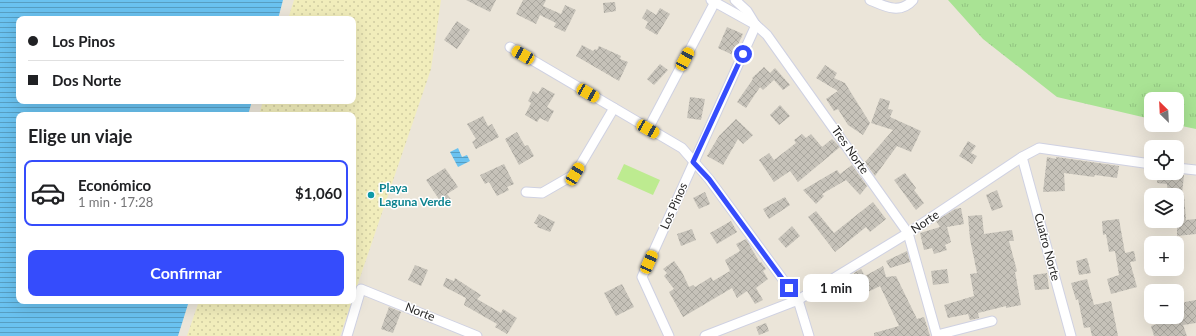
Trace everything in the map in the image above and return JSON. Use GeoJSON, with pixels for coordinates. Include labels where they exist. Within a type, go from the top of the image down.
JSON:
{"type":"FeatureCollection","features":[{"type":"Feature","properties":{"kind":"street"},"geometry":{"type":"LineString","coordinates":[[735,0],[747,11],[756,25]]}},
{"type":"Feature","properties":{"kind":"street"},"geometry":{"type":"LineString","coordinates":[[870,0],[896,9],[906,6],[913,0]]}},
{"type":"Feature","properties":{"kind":"street"},"geometry":{"type":"LineString","coordinates":[[648,129],[713,1]]}},
{"type":"Feature","properties":{"kind":"street","name":"Tres Norte"},"geometry":{"type":"LineString","coordinates":[[713,1],[756,25],[767,35],[782,53],[908,233],[937,335]]}},
{"type":"Feature","properties":{"kind":"street","name":"Los Pinos"},"geometry":{"type":"LineString","coordinates":[[670,336],[642,277],[756,25]]}},
{"type":"Feature","properties":{"kind":"street"},"geometry":{"type":"LineString","coordinates":[[510,47],[682,148],[709,179],[798,300],[809,336]]}},
{"type":"Feature","properties":{"kind":"street"},"geometry":{"type":"LineString","coordinates":[[526,192],[542,194],[575,174],[614,108]]}},
{"type":"Feature","properties":{"kind":"street","name":"Norte"},"geometry":{"type":"LineString","coordinates":[[705,336],[798,300],[908,233],[1022,157],[1039,148],[1144,163]]}},
{"type":"Feature","properties":{"kind":"street","name":"Cuatro Norte"},"geometry":{"type":"LineString","coordinates":[[1022,157],[1071,336]]}},
{"type":"Feature","properties":{"kind":"street"},"geometry":{"type":"LineString","coordinates":[[1184,169],[1196,172]]}},
{"type":"Feature","properties":{"kind":"street","name":"Norte"},"geometry":{"type":"LineString","coordinates":[[347,336],[362,289],[477,336]]}},
{"type":"Feature","properties":{"kind":"street"},"geometry":{"type":"LineString","coordinates":[[937,335],[992,321]]}},
{"type":"Feature","properties":{"kind":"green space"},"geometry":{"type":"Polygon","coordinates":[[[948,0],[1196,0],[1196,129],[1184,126],[1184,92],[1144,92],[1144,117],[1057,97],[983,39],[948,0]]]}},
{"type":"Feature","properties":{"kind":"green space"},"geometry":{"type":"Polygon","coordinates":[[[624,164],[660,180],[653,195],[617,179],[624,164]]]}},
{"type":"Feature","properties":{"kind":"sand","name":"Playa Laguna Verde"},"geometry":{"type":"Polygon","coordinates":[[[294,0],[441,0],[431,69],[356,289],[356,112],[260,112],[262,104],[356,104],[356,16],[289,16],[294,0]]]}},
{"type":"Feature","properties":{"kind":"sand"},"geometry":{"type":"Polygon","coordinates":[[[198,304],[351,304],[340,336],[187,336],[198,304]]]}},
{"type":"Feature","properties":{"kind":"water"},"geometry":{"type":"Polygon","coordinates":[[[0,0],[283,0],[279,16],[16,16],[16,104],[251,104],[249,112],[16,112],[16,304],[188,304],[178,336],[0,336],[0,0]]]}},
{"type":"Feature","properties":{"kind":"water"},"geometry":{"type":"Polygon","coordinates":[[[458,148],[462,157],[467,155],[470,161],[458,167],[450,152],[458,148]]]}},
{"type":"Feature","properties":{"kind":"building"},"geometry":{"type":"Polygon","coordinates":[[[466,0],[496,0],[490,12],[466,0]]]}},
{"type":"Feature","properties":{"kind":"building"},"geometry":{"type":"Polygon","coordinates":[[[523,0],[546,0],[543,6],[561,14],[565,5],[576,10],[565,32],[554,27],[556,23],[540,15],[536,24],[516,14],[523,0]]]}},
{"type":"Feature","properties":{"kind":"building"},"geometry":{"type":"Polygon","coordinates":[[[615,2],[616,11],[604,13],[603,3],[615,2]]]}},
{"type":"Feature","properties":{"kind":"building"},"geometry":{"type":"Polygon","coordinates":[[[660,8],[670,14],[657,35],[645,28],[648,22],[642,18],[647,9],[656,15],[660,8]]]}},
{"type":"Feature","properties":{"kind":"building"},"geometry":{"type":"Polygon","coordinates":[[[457,21],[470,30],[457,49],[444,40],[457,21]]]}},
{"type":"Feature","properties":{"kind":"building"},"geometry":{"type":"Polygon","coordinates":[[[727,27],[743,34],[733,55],[718,48],[727,27]]]}},
{"type":"Feature","properties":{"kind":"building"},"geometry":{"type":"Polygon","coordinates":[[[582,45],[593,51],[595,49],[597,50],[599,46],[621,56],[620,59],[628,62],[619,81],[576,56],[582,45]]]}},
{"type":"Feature","properties":{"kind":"building"},"geometry":{"type":"Polygon","coordinates":[[[660,64],[668,70],[654,85],[647,79],[660,64]]]}},
{"type":"Feature","properties":{"kind":"building"},"geometry":{"type":"Polygon","coordinates":[[[825,65],[837,73],[834,78],[845,83],[870,123],[863,135],[848,125],[838,109],[834,111],[826,99],[838,91],[816,78],[825,65]]]}},
{"type":"Feature","properties":{"kind":"building"},"geometry":{"type":"Polygon","coordinates":[[[764,67],[770,73],[775,68],[790,85],[783,90],[774,80],[763,90],[760,87],[746,108],[737,102],[753,79],[752,78],[764,67]]]}},
{"type":"Feature","properties":{"kind":"building"},"geometry":{"type":"Polygon","coordinates":[[[542,87],[555,94],[547,107],[554,111],[548,122],[540,118],[537,122],[525,115],[531,103],[528,101],[533,91],[538,94],[542,87]]]}},
{"type":"Feature","properties":{"kind":"building"},"geometry":{"type":"Polygon","coordinates":[[[690,97],[705,99],[701,120],[687,118],[690,97]]]}},
{"type":"Feature","properties":{"kind":"building"},"geometry":{"type":"Polygon","coordinates":[[[880,98],[890,101],[888,109],[893,110],[890,117],[921,131],[911,152],[897,146],[875,176],[865,162],[893,130],[871,123],[880,98]]]}},
{"type":"Feature","properties":{"kind":"building"},"geometry":{"type":"Polygon","coordinates":[[[780,105],[790,116],[779,125],[770,115],[780,105]]]}},
{"type":"Feature","properties":{"kind":"building"},"geometry":{"type":"Polygon","coordinates":[[[483,116],[488,126],[492,124],[499,137],[476,149],[472,142],[476,139],[467,124],[483,116]]]}},
{"type":"Feature","properties":{"kind":"building"},"geometry":{"type":"Polygon","coordinates":[[[736,119],[753,135],[743,144],[738,139],[723,165],[707,156],[719,136],[736,119]]]}},
{"type":"Feature","properties":{"kind":"building"},"geometry":{"type":"Polygon","coordinates":[[[517,132],[525,146],[528,145],[534,156],[519,165],[505,139],[517,132]]]}},
{"type":"Feature","properties":{"kind":"building"},"geometry":{"type":"Polygon","coordinates":[[[802,134],[806,138],[811,134],[822,147],[832,139],[840,147],[798,182],[790,171],[774,182],[759,160],[769,153],[774,160],[796,143],[794,140],[802,134]]]}},
{"type":"Feature","properties":{"kind":"building"},"geometry":{"type":"Polygon","coordinates":[[[968,141],[976,146],[971,153],[977,156],[972,164],[959,156],[968,141]]]}},
{"type":"Feature","properties":{"kind":"building"},"geometry":{"type":"Polygon","coordinates":[[[1047,157],[1119,166],[1117,178],[1064,173],[1065,191],[1043,192],[1047,157]]]}},
{"type":"Feature","properties":{"kind":"building"},"geometry":{"type":"Polygon","coordinates":[[[504,164],[514,184],[507,187],[509,190],[497,196],[489,182],[485,184],[480,175],[504,164]]]}},
{"type":"Feature","properties":{"kind":"building"},"geometry":{"type":"Polygon","coordinates":[[[852,165],[867,186],[860,195],[846,180],[822,194],[824,196],[816,204],[803,190],[837,170],[840,174],[852,165]]]}},
{"type":"Feature","properties":{"kind":"building"},"geometry":{"type":"Polygon","coordinates":[[[445,168],[458,187],[447,194],[451,199],[443,205],[426,180],[445,168]]]}},
{"type":"Feature","properties":{"kind":"building"},"geometry":{"type":"Polygon","coordinates":[[[905,173],[916,188],[914,190],[924,203],[916,210],[894,180],[905,173]]]}},
{"type":"Feature","properties":{"kind":"building"},"geometry":{"type":"Polygon","coordinates":[[[1157,180],[1183,180],[1183,188],[1167,188],[1167,184],[1157,183],[1157,180]]]}},
{"type":"Feature","properties":{"kind":"building"},"geometry":{"type":"Polygon","coordinates":[[[997,190],[1003,207],[992,211],[986,195],[997,190]]]}},
{"type":"Feature","properties":{"kind":"building"},"geometry":{"type":"Polygon","coordinates":[[[705,192],[710,204],[699,209],[693,198],[705,192]]]}},
{"type":"Feature","properties":{"kind":"building"},"geometry":{"type":"Polygon","coordinates":[[[1184,194],[1186,220],[1196,219],[1196,234],[1177,236],[1177,228],[1184,228],[1184,194]]]}},
{"type":"Feature","properties":{"kind":"building"},"geometry":{"type":"Polygon","coordinates":[[[785,197],[790,205],[769,219],[763,209],[785,197]]]}},
{"type":"Feature","properties":{"kind":"building"},"geometry":{"type":"Polygon","coordinates":[[[873,202],[886,219],[870,232],[866,227],[835,252],[808,217],[816,211],[834,233],[873,202]]]}},
{"type":"Feature","properties":{"kind":"building"},"geometry":{"type":"Polygon","coordinates":[[[961,208],[964,224],[947,227],[951,242],[945,245],[947,250],[934,254],[932,248],[924,250],[920,233],[940,227],[936,221],[955,209],[961,208]]]}},
{"type":"Feature","properties":{"kind":"building"},"geometry":{"type":"Polygon","coordinates":[[[539,214],[555,222],[550,232],[537,227],[538,225],[534,223],[539,214]]]}},
{"type":"Feature","properties":{"kind":"building"},"geometry":{"type":"Polygon","coordinates":[[[982,215],[984,234],[1012,230],[1014,241],[1009,241],[1017,271],[1015,272],[1021,305],[1006,308],[1006,306],[978,313],[979,318],[970,320],[968,314],[948,318],[944,305],[974,296],[970,274],[977,273],[970,239],[968,216],[982,215]]]}},
{"type":"Feature","properties":{"kind":"building"},"geometry":{"type":"Polygon","coordinates":[[[1119,219],[1125,253],[1134,251],[1136,261],[1130,262],[1137,287],[1111,294],[1107,279],[1119,275],[1115,251],[1109,252],[1106,234],[1103,235],[1102,221],[1119,219]]]}},
{"type":"Feature","properties":{"kind":"building"},"geometry":{"type":"Polygon","coordinates":[[[731,221],[737,232],[717,244],[710,233],[731,221]]]}},
{"type":"Feature","properties":{"kind":"building"},"geometry":{"type":"Polygon","coordinates":[[[792,226],[800,236],[786,248],[778,239],[792,226]]]}},
{"type":"Feature","properties":{"kind":"building"},"geometry":{"type":"Polygon","coordinates":[[[692,229],[696,240],[681,246],[677,234],[692,229]]]}},
{"type":"Feature","properties":{"kind":"building"},"geometry":{"type":"Polygon","coordinates":[[[746,239],[760,263],[761,262],[766,269],[763,271],[768,279],[756,288],[763,300],[755,304],[747,291],[737,298],[732,288],[683,317],[669,292],[674,289],[664,276],[667,273],[663,269],[674,261],[682,272],[689,287],[693,285],[695,287],[711,277],[713,281],[730,271],[725,260],[740,251],[736,244],[746,239]]]}},
{"type":"Feature","properties":{"kind":"building"},"geometry":{"type":"Polygon","coordinates":[[[907,251],[910,262],[890,268],[886,261],[907,251]]]}},
{"type":"Feature","properties":{"kind":"building"},"geometry":{"type":"Polygon","coordinates":[[[1087,258],[1091,273],[1079,275],[1076,261],[1087,258]]]}},
{"type":"Feature","properties":{"kind":"building"},"geometry":{"type":"Polygon","coordinates":[[[415,265],[428,270],[421,286],[408,280],[415,265]]]}},
{"type":"Feature","properties":{"kind":"building"},"geometry":{"type":"Polygon","coordinates":[[[883,266],[886,277],[896,276],[917,319],[924,317],[930,336],[874,336],[874,333],[899,326],[880,286],[864,294],[854,273],[861,269],[865,276],[883,266]]]}},
{"type":"Feature","properties":{"kind":"building"},"geometry":{"type":"Polygon","coordinates":[[[947,269],[949,283],[933,285],[931,271],[947,269]]]}},
{"type":"Feature","properties":{"kind":"building"},"geometry":{"type":"Polygon","coordinates":[[[1047,273],[1049,289],[1035,290],[1033,275],[1047,273]]]}},
{"type":"Feature","properties":{"kind":"building"},"geometry":{"type":"Polygon","coordinates":[[[446,278],[454,281],[455,278],[481,295],[477,299],[501,313],[503,309],[517,318],[507,334],[495,327],[497,324],[464,305],[466,298],[443,286],[446,278]]]}},
{"type":"Feature","properties":{"kind":"building"},"geometry":{"type":"Polygon","coordinates":[[[1087,279],[1094,305],[1111,301],[1118,336],[1092,336],[1090,327],[1084,328],[1078,299],[1076,300],[1071,283],[1087,279]]]}},
{"type":"Feature","properties":{"kind":"building"},"geometry":{"type":"Polygon","coordinates":[[[622,284],[634,307],[616,316],[604,293],[622,284]]]}},
{"type":"Feature","properties":{"kind":"building"},"geometry":{"type":"Polygon","coordinates":[[[1196,300],[1196,323],[1183,325],[1187,336],[1154,336],[1151,326],[1157,324],[1184,324],[1184,302],[1196,300]]]}},
{"type":"Feature","properties":{"kind":"building"},"geometry":{"type":"Polygon","coordinates":[[[389,307],[401,312],[393,333],[381,329],[389,307]]]}},
{"type":"Feature","properties":{"kind":"building"},"geometry":{"type":"Polygon","coordinates":[[[766,323],[769,331],[759,335],[756,327],[766,323]]]}},
{"type":"Feature","properties":{"kind":"place","name":"Playa Laguna Verde"},"geometry":{"type":"Point","coordinates":[371,195]}},
{"type":"Feature","properties":{"kind":"route"},"geometry":{"type":"LineString","coordinates":[[743,54],[693,162],[709,179],[789,288]]}}]}
